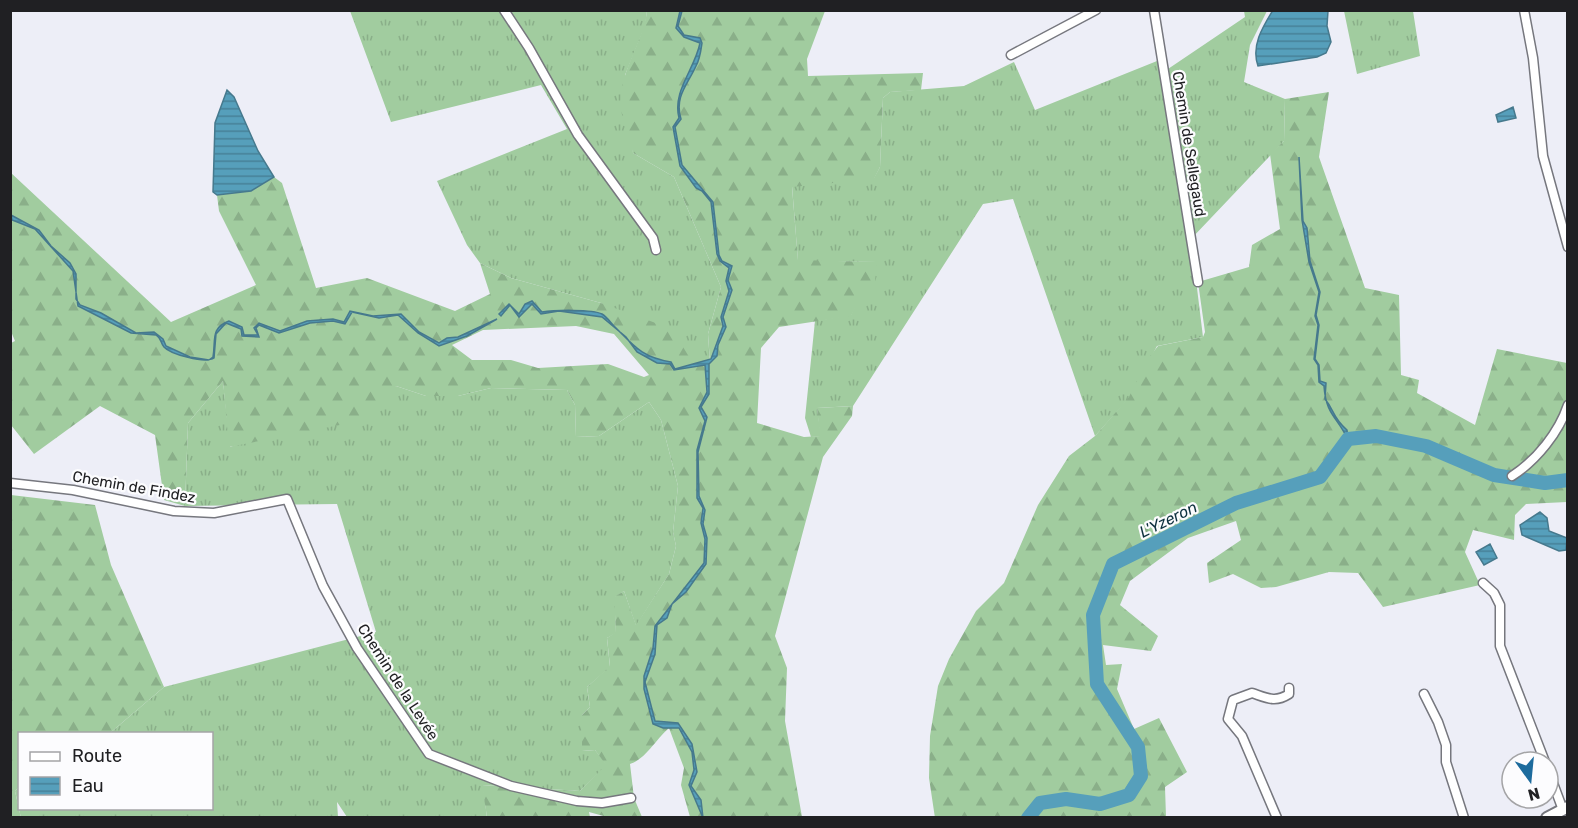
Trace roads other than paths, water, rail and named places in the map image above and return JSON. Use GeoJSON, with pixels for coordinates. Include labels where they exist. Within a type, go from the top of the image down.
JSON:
{"type":"FeatureCollection","features":[{"type":"Feature","properties":{"kind":"main road"},"geometry":{"type":"LineString","coordinates":[[1547,818],[1565,809]]}},
{"type":"Feature","properties":{"kind":"street"},"geometry":{"type":"LineString","coordinates":[[504,10],[524,38],[578,135],[653,238],[657,250]]}},
{"type":"Feature","properties":{"kind":"street"},"geometry":{"type":"LineString","coordinates":[[1011,55],[1096,10]]}},
{"type":"Feature","properties":{"kind":"street","name":"Chemin de Sellegaud"},"geometry":{"type":"LineString","coordinates":[[1154,10],[1198,282]]}},
{"type":"Feature","properties":{"kind":"street"},"geometry":{"type":"LineString","coordinates":[[1524,10],[1533,58],[1543,156],[1568,247]]}},
{"type":"Feature","properties":{"kind":"street"},"geometry":{"type":"LineString","coordinates":[[1512,476],[1523,469],[1558,428],[1568,405]]}},
{"type":"Feature","properties":{"kind":"street"},"geometry":{"type":"LineString","coordinates":[[10,472],[12,483]]}},
{"type":"Feature","properties":{"kind":"street","name":"Chemin de Findez"},"geometry":{"type":"LineString","coordinates":[[12,483],[73,490],[174,511],[214,513],[287,499]]}},
{"type":"Feature","properties":{"kind":"street","name":"Chemin de la Levée"},"geometry":{"type":"LineString","coordinates":[[287,499],[323,586],[357,648],[429,754],[511,786],[576,801],[602,803],[631,798]]}},
{"type":"Feature","properties":{"kind":"street"},"geometry":{"type":"LineString","coordinates":[[1483,583],[1494,593],[1500,605],[1500,646],[1540,750]]}},
{"type":"Feature","properties":{"kind":"street"},"geometry":{"type":"LineString","coordinates":[[1277,818],[1242,736],[1228,719],[1233,700],[1252,693],[1272,701],[1289,694],[1289,688]]}},
{"type":"Feature","properties":{"kind":"street"},"geometry":{"type":"LineString","coordinates":[[1424,694],[1446,745],[1446,762],[1464,818]]}},
{"type":"Feature","properties":{"kind":"water"},"geometry":{"type":"Polygon","coordinates":[[[1273,10],[1328,11],[1327,26],[1331,42],[1326,53],[1317,57],[1258,66],[1257,44],[1273,10]]]}},
{"type":"Feature","properties":{"kind":"water"},"geometry":{"type":"Polygon","coordinates":[[[680,11],[682,11],[678,26],[684,35],[700,38],[702,43],[697,63],[681,97],[679,111],[681,119],[675,127],[682,165],[713,202],[719,255],[722,261],[732,266],[728,280],[732,290],[723,317],[726,327],[718,345],[717,356],[709,364],[709,394],[701,407],[707,417],[698,452],[699,496],[705,510],[703,524],[707,538],[706,564],[686,592],[672,604],[704,563],[705,539],[701,523],[703,508],[697,498],[697,450],[705,421],[699,408],[707,392],[705,365],[674,370],[670,364],[657,363],[637,352],[629,341],[646,354],[671,362],[675,369],[711,359],[723,326],[721,317],[729,291],[726,281],[729,268],[720,261],[717,254],[711,202],[702,191],[696,188],[680,166],[673,127],[679,118],[678,108],[681,89],[700,43],[684,37],[676,28],[680,11]]]}},
{"type":"Feature","properties":{"kind":"water"},"geometry":{"type":"Polygon","coordinates":[[[227,90],[234,97],[258,151],[274,177],[251,191],[217,195],[213,192],[215,123],[227,90]]]}},
{"type":"Feature","properties":{"kind":"water"},"geometry":{"type":"Polygon","coordinates":[[[1513,107],[1516,118],[1498,122],[1496,115],[1513,107]]]}},
{"type":"Feature","properties":{"kind":"water"},"geometry":{"type":"Polygon","coordinates":[[[1299,157],[1303,221],[1307,228],[1310,261],[1320,292],[1316,315],[1319,325],[1315,359],[1319,365],[1320,381],[1326,383],[1325,396],[1324,386],[1319,382],[1318,365],[1314,359],[1318,325],[1315,316],[1319,292],[1309,262],[1302,220],[1299,157]]]}},
{"type":"Feature","properties":{"kind":"water"},"geometry":{"type":"Polygon","coordinates":[[[11,215],[39,230],[51,246],[70,263],[76,274],[76,292],[73,271],[35,229],[12,220],[11,215]]]}},
{"type":"Feature","properties":{"kind":"water"},"geometry":{"type":"Polygon","coordinates":[[[77,301],[80,305],[101,313],[136,333],[154,332],[163,339],[166,346],[190,357],[207,360],[196,359],[173,353],[164,347],[156,335],[131,333],[78,306],[77,301]]]}},
{"type":"Feature","properties":{"kind":"water"},"geometry":{"type":"Polygon","coordinates":[[[532,301],[542,312],[573,310],[597,312],[606,317],[620,332],[602,317],[559,311],[541,314],[532,304],[519,317],[510,305],[519,314],[525,304],[532,301]]]}},
{"type":"Feature","properties":{"kind":"water"},"geometry":{"type":"Polygon","coordinates":[[[509,304],[501,316],[499,314],[509,304]]]}},
{"type":"Feature","properties":{"kind":"water"},"geometry":{"type":"Polygon","coordinates":[[[350,311],[373,316],[401,314],[419,332],[439,343],[497,319],[467,336],[439,346],[418,333],[398,315],[379,318],[352,312],[345,324],[333,321],[310,323],[279,333],[259,325],[256,328],[259,337],[242,336],[241,329],[226,323],[216,334],[214,358],[210,359],[213,357],[216,331],[219,327],[229,321],[242,327],[244,335],[258,335],[254,328],[259,323],[280,331],[307,321],[333,319],[344,322],[350,311]]]}},
{"type":"Feature","properties":{"kind":"water"},"geometry":{"type":"Polygon","coordinates":[[[1326,401],[1347,430],[1348,440],[1330,410],[1326,401]]]}},
{"type":"Feature","properties":{"kind":"water"},"geometry":{"type":"Polygon","coordinates":[[[1540,512],[1547,518],[1549,531],[1567,538],[1566,550],[1559,551],[1522,535],[1520,525],[1540,512]]]}},
{"type":"Feature","properties":{"kind":"water"},"geometry":{"type":"Polygon","coordinates":[[[1490,544],[1497,558],[1484,565],[1476,552],[1490,544]]]}},
{"type":"Feature","properties":{"kind":"water"},"geometry":{"type":"Polygon","coordinates":[[[672,604],[667,618],[657,625],[655,654],[645,682],[655,721],[678,723],[692,744],[697,772],[691,786],[701,800],[703,818],[689,785],[694,770],[692,752],[679,728],[663,728],[653,724],[644,689],[644,676],[653,648],[655,626],[672,604]]]}},
{"type":"Feature","properties":{"kind":"waterway","name":"L'Yzeron"},"geometry":{"type":"LineString","coordinates":[[1028,818],[1040,803],[1066,799],[1100,804],[1129,795],[1141,776],[1138,747],[1097,684],[1093,615],[1113,564],[1236,503],[1320,477],[1348,439],[1376,436],[1426,446],[1494,475],[1545,483],[1568,480]]}}]}
